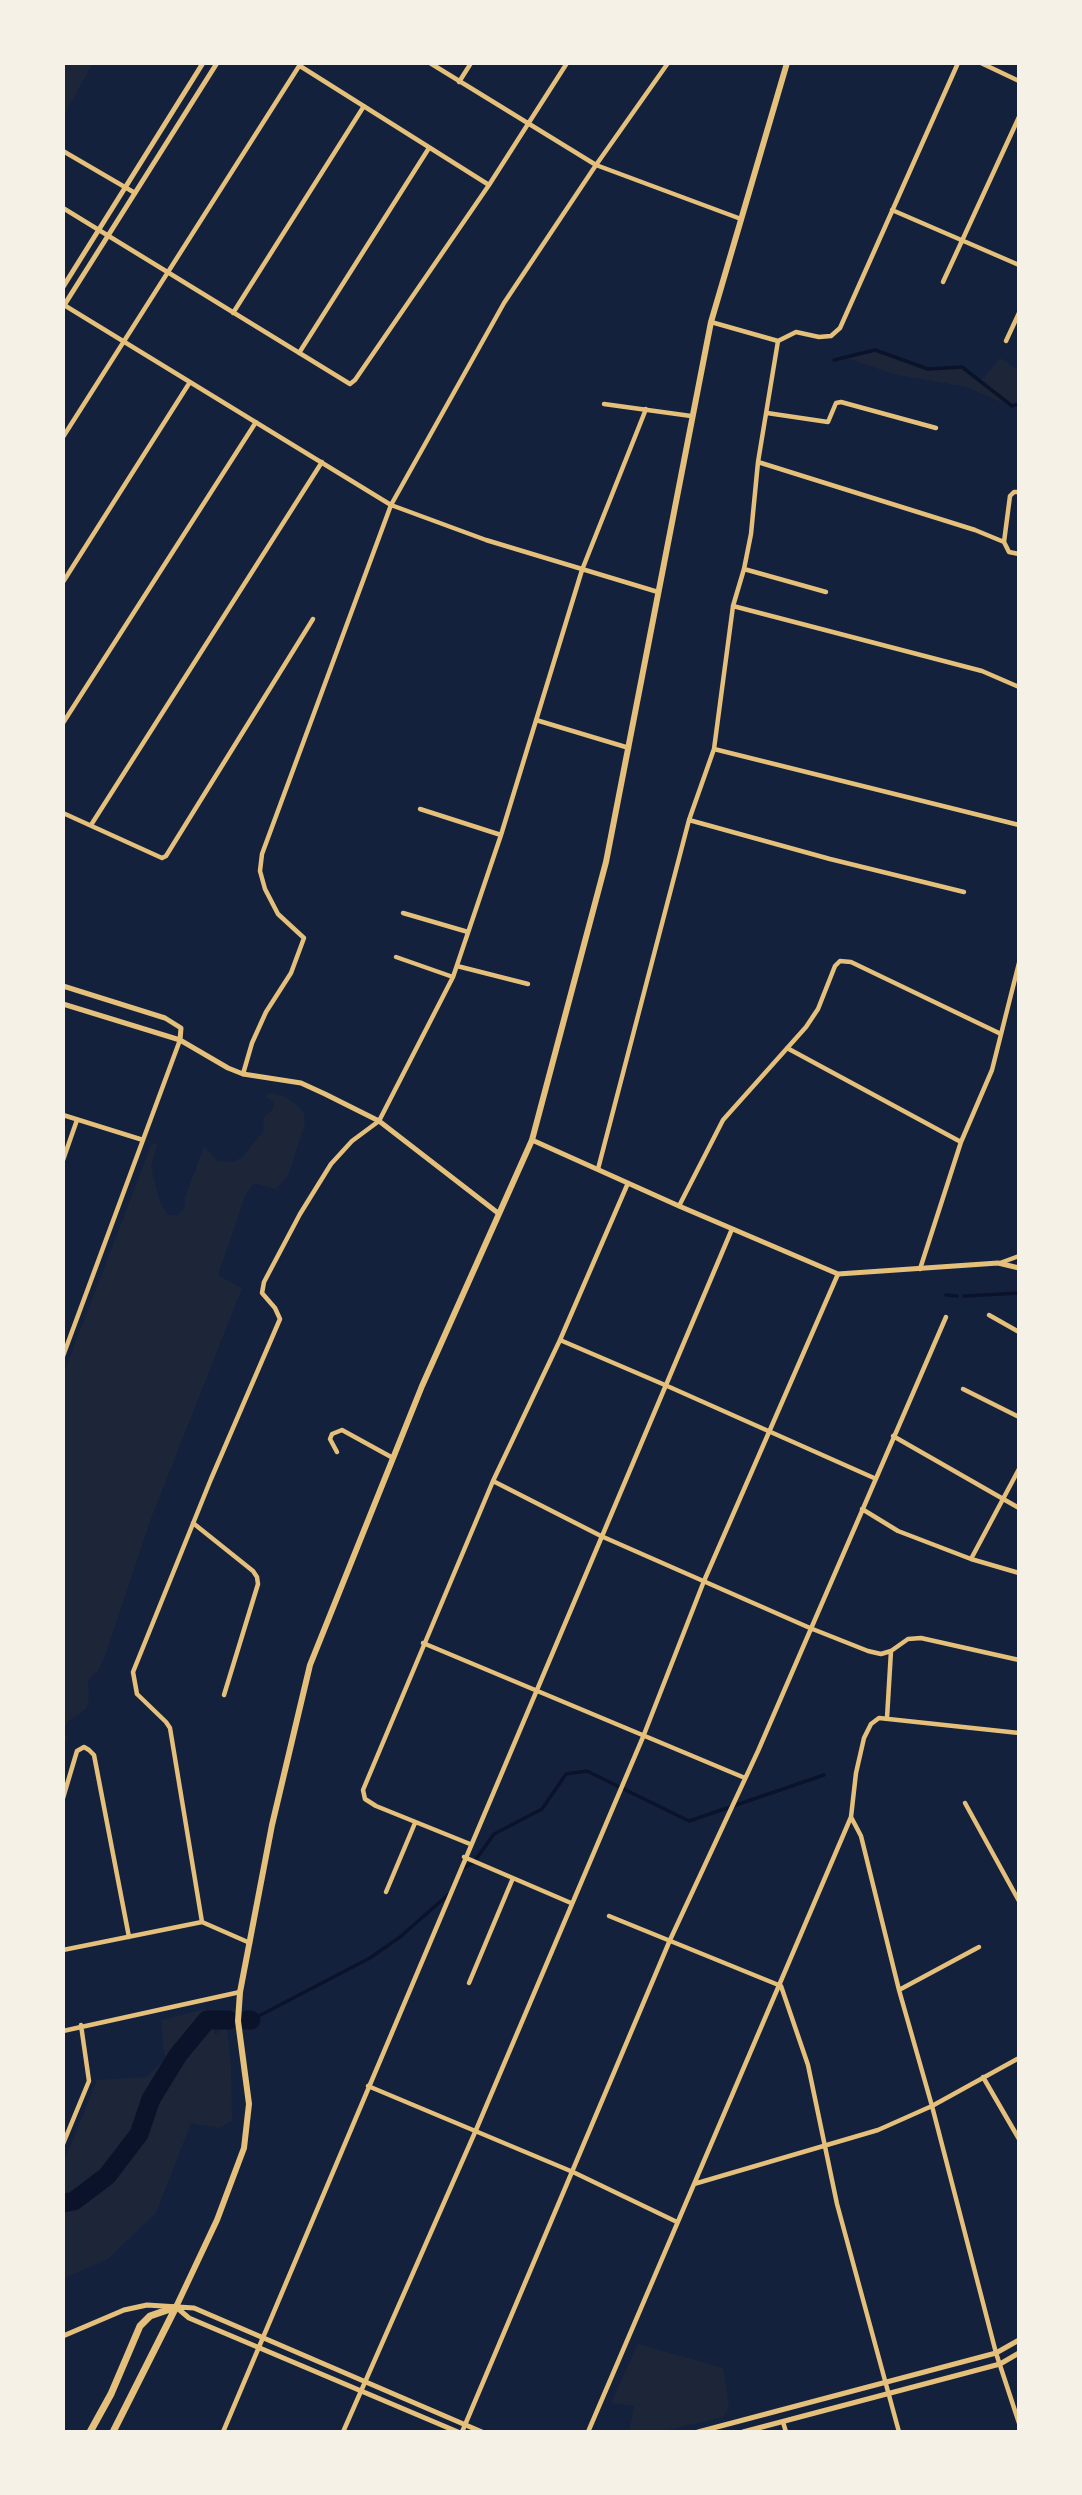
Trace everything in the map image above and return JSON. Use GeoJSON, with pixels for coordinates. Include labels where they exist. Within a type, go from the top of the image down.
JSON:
{"type":"FeatureCollection","features":[{"type":"Feature","properties":{"kind":"main road"},"geometry":{"type":"LineString","coordinates":[[113,2432],[217,2220],[244,2148],[248,2104],[238,2021],[240,1992],[272,1825],[310,1665],[422,1385],[532,1140],[606,862],[711,322],[787,63]]}},
{"type":"Feature","properties":{"kind":"main road"},"geometry":{"type":"LineString","coordinates":[[90,2432],[111,2394],[140,2326],[150,2316],[176,2307]]}},
{"type":"Feature","properties":{"kind":"street"},"geometry":{"type":"LineString","coordinates":[[63,287],[203,63]]}},
{"type":"Feature","properties":{"kind":"street"},"geometry":{"type":"LineString","coordinates":[[217,63],[64,305],[391,505],[486,541],[658,592]]}},
{"type":"Feature","properties":{"kind":"street"},"geometry":{"type":"LineString","coordinates":[[430,63],[596,165],[741,219]]}},
{"type":"Feature","properties":{"kind":"street"},"geometry":{"type":"LineString","coordinates":[[459,82],[471,63]]}},
{"type":"Feature","properties":{"kind":"street"},"geometry":{"type":"LineString","coordinates":[[63,208],[349,384],[355,380],[489,186],[567,63]]}},
{"type":"Feature","properties":{"kind":"street"},"geometry":{"type":"LineString","coordinates":[[243,1074],[266,1012],[291,973],[303,938],[278,914],[265,889],[260,871],[262,854],[391,505],[504,303],[668,63]]}},
{"type":"Feature","properties":{"kind":"street"},"geometry":{"type":"LineString","coordinates":[[711,322],[778,341],[796,332],[819,337],[831,336],[840,328],[958,63]]}},
{"type":"Feature","properties":{"kind":"street"},"geometry":{"type":"LineString","coordinates":[[981,63],[1019,81]]}},
{"type":"Feature","properties":{"kind":"street"},"geometry":{"type":"LineString","coordinates":[[63,437],[301,64],[489,186]]}},
{"type":"Feature","properties":{"kind":"street"},"geometry":{"type":"LineString","coordinates":[[233,313],[364,106]]}},
{"type":"Feature","properties":{"kind":"street"},"geometry":{"type":"LineString","coordinates":[[943,282],[1019,117]]}},
{"type":"Feature","properties":{"kind":"street"},"geometry":{"type":"LineString","coordinates":[[299,353],[429,148]]}},
{"type":"Feature","properties":{"kind":"street"},"geometry":{"type":"LineString","coordinates":[[63,151],[136,194]]}},
{"type":"Feature","properties":{"kind":"street"},"geometry":{"type":"LineString","coordinates":[[892,210],[1019,265]]}},
{"type":"Feature","properties":{"kind":"street"},"geometry":{"type":"LineString","coordinates":[[1006,341],[1019,313]]}},
{"type":"Feature","properties":{"kind":"street"},"geometry":{"type":"LineString","coordinates":[[598,1169],[689,820],[714,748],[733,606],[751,534],[758,462],[778,341]]}},
{"type":"Feature","properties":{"kind":"street"},"geometry":{"type":"LineString","coordinates":[[63,582],[190,382]]}},
{"type":"Feature","properties":{"kind":"street"},"geometry":{"type":"LineString","coordinates":[[767,413],[828,422],[836,403],[841,402],[936,428]]}},
{"type":"Feature","properties":{"kind":"street"},"geometry":{"type":"LineString","coordinates":[[604,404],[691,416]]}},
{"type":"Feature","properties":{"kind":"street"},"geometry":{"type":"LineString","coordinates":[[202,1922],[170,1728],[137,1694],[133,1672],[280,1319],[275,1307],[262,1293],[264,1282],[300,1213],[331,1164],[352,1142],[379,1121],[453,977],[582,570],[646,409]]}},
{"type":"Feature","properties":{"kind":"street"},"geometry":{"type":"LineString","coordinates":[[63,723],[256,422]]}},
{"type":"Feature","properties":{"kind":"street"},"geometry":{"type":"LineString","coordinates":[[91,825],[322,462]]}},
{"type":"Feature","properties":{"kind":"street"},"geometry":{"type":"LineString","coordinates":[[758,462],[975,530],[1004,542]]}},
{"type":"Feature","properties":{"kind":"street"},"geometry":{"type":"LineString","coordinates":[[1019,492],[1010,494],[1004,542],[1009,552],[1019,554]]}},
{"type":"Feature","properties":{"kind":"street"},"geometry":{"type":"LineString","coordinates":[[744,569],[826,592]]}},
{"type":"Feature","properties":{"kind":"street"},"geometry":{"type":"LineString","coordinates":[[733,606],[982,671],[1019,687]]}},
{"type":"Feature","properties":{"kind":"street"},"geometry":{"type":"LineString","coordinates":[[63,813],[162,858],[171,850],[313,619]]}},
{"type":"Feature","properties":{"kind":"street"},"geometry":{"type":"LineString","coordinates":[[536,720],[629,748]]}},
{"type":"Feature","properties":{"kind":"street"},"geometry":{"type":"LineString","coordinates":[[714,748],[1019,825]]}},
{"type":"Feature","properties":{"kind":"street"},"geometry":{"type":"LineString","coordinates":[[420,809],[500,835]]}},
{"type":"Feature","properties":{"kind":"street"},"geometry":{"type":"LineString","coordinates":[[689,820],[964,892]]}},
{"type":"Feature","properties":{"kind":"street"},"geometry":{"type":"LineString","coordinates":[[403,913],[468,932]]}},
{"type":"Feature","properties":{"kind":"street"},"geometry":{"type":"LineString","coordinates":[[396,957],[453,977]]}},
{"type":"Feature","properties":{"kind":"street"},"geometry":{"type":"LineString","coordinates":[[679,1206],[723,1120],[806,1027],[818,1009],[835,966],[844,960],[1001,1034]]}},
{"type":"Feature","properties":{"kind":"street"},"geometry":{"type":"LineString","coordinates":[[919,1270],[961,1142],[989,1076],[1019,963]]}},
{"type":"Feature","properties":{"kind":"street"},"geometry":{"type":"LineString","coordinates":[[457,966],[528,984]]}},
{"type":"Feature","properties":{"kind":"street"},"geometry":{"type":"LineString","coordinates":[[63,986],[165,1018],[181,1028],[180,1040],[63,1356]]}},
{"type":"Feature","properties":{"kind":"street"},"geometry":{"type":"LineString","coordinates":[[63,1004],[180,1040],[243,1074],[301,1083],[379,1121],[498,1213]]}},
{"type":"Feature","properties":{"kind":"street"},"geometry":{"type":"LineString","coordinates":[[787,1048],[961,1142]]}},
{"type":"Feature","properties":{"kind":"street"},"geometry":{"type":"LineString","coordinates":[[63,1115],[143,1140]]}},
{"type":"Feature","properties":{"kind":"street"},"geometry":{"type":"LineString","coordinates":[[63,1160],[77,1120]]}},
{"type":"Feature","properties":{"kind":"street"},"geometry":{"type":"LineString","coordinates":[[532,1140],[838,1274],[998,1264],[1019,1268]]}},
{"type":"Feature","properties":{"kind":"street"},"geometry":{"type":"LineString","coordinates":[[470,1844],[376,1806],[363,1796],[363,1790],[493,1482],[560,1340],[628,1182]]}},
{"type":"Feature","properties":{"kind":"street"},"geometry":{"type":"LineString","coordinates":[[223,2432],[464,1857],[732,1229]]}},
{"type":"Feature","properties":{"kind":"street"},"geometry":{"type":"LineString","coordinates":[[998,1264],[1019,1255]]}},
{"type":"Feature","properties":{"kind":"street"},"geometry":{"type":"LineString","coordinates":[[343,2432],[643,1737],[704,1581],[838,1274]]}},
{"type":"Feature","properties":{"kind":"street"},"geometry":{"type":"LineString","coordinates":[[989,1315],[1019,1332]]}},
{"type":"Feature","properties":{"kind":"street"},"geometry":{"type":"LineString","coordinates":[[461,2430],[670,1941],[745,1779],[946,1317]]}},
{"type":"Feature","properties":{"kind":"street"},"geometry":{"type":"LineString","coordinates":[[560,1340],[874,1478]]}},
{"type":"Feature","properties":{"kind":"street"},"geometry":{"type":"LineString","coordinates":[[963,1389],[1019,1417]]}},
{"type":"Feature","properties":{"kind":"street"},"geometry":{"type":"LineString","coordinates":[[337,1452],[330,1439],[332,1434],[342,1430],[393,1458]]}},
{"type":"Feature","properties":{"kind":"street"},"geometry":{"type":"LineString","coordinates":[[893,1436],[1019,1508]]}},
{"type":"Feature","properties":{"kind":"street"},"geometry":{"type":"LineString","coordinates":[[971,1559],[1019,1469]]}},
{"type":"Feature","properties":{"kind":"street"},"geometry":{"type":"LineString","coordinates":[[493,1482],[601,1536],[868,1651],[881,1654],[891,1651],[908,1639],[921,1638],[1019,1660]]}},
{"type":"Feature","properties":{"kind":"street"},"geometry":{"type":"LineString","coordinates":[[861,1509],[898,1531],[971,1559],[1019,1573]]}},
{"type":"Feature","properties":{"kind":"street"},"geometry":{"type":"LineString","coordinates":[[193,1523],[257,1577],[258,1584],[224,1695]]}},
{"type":"Feature","properties":{"kind":"street"},"geometry":{"type":"LineString","coordinates":[[423,1643],[745,1779]]}},
{"type":"Feature","properties":{"kind":"street"},"geometry":{"type":"LineString","coordinates":[[887,1718],[891,1651]]}},
{"type":"Feature","properties":{"kind":"street"},"geometry":{"type":"LineString","coordinates":[[588,2432],[851,1817],[856,1773],[864,1738],[871,1724],[879,1718],[887,1718],[1019,1733]]}},
{"type":"Feature","properties":{"kind":"street"},"geometry":{"type":"LineString","coordinates":[[63,1798],[77,1751],[83,1747],[93,1755],[129,1937]]}},
{"type":"Feature","properties":{"kind":"street"},"geometry":{"type":"LineString","coordinates":[[965,1803],[1019,1901]]}},
{"type":"Feature","properties":{"kind":"street"},"geometry":{"type":"LineString","coordinates":[[851,1817],[861,1836],[899,1990],[996,2353],[1019,2423]]}},
{"type":"Feature","properties":{"kind":"street"},"geometry":{"type":"LineString","coordinates":[[386,1892],[415,1823]]}},
{"type":"Feature","properties":{"kind":"street"},"geometry":{"type":"LineString","coordinates":[[464,1857],[571,1903]]}},
{"type":"Feature","properties":{"kind":"street"},"geometry":{"type":"LineString","coordinates":[[469,1983],[513,1878]]}},
{"type":"Feature","properties":{"kind":"street"},"geometry":{"type":"LineString","coordinates":[[609,1916],[780,1986],[808,2065],[837,2204],[899,2432]]}},
{"type":"Feature","properties":{"kind":"street"},"geometry":{"type":"LineString","coordinates":[[63,1951],[202,1922],[250,1942]]}},
{"type":"Feature","properties":{"kind":"street"},"geometry":{"type":"LineString","coordinates":[[899,1990],[979,1947]]}},
{"type":"Feature","properties":{"kind":"street"},"geometry":{"type":"LineString","coordinates":[[63,2031],[240,1992]]}},
{"type":"Feature","properties":{"kind":"street"},"geometry":{"type":"LineString","coordinates":[[63,2144],[89,2081],[81,2025]]}},
{"type":"Feature","properties":{"kind":"street"},"geometry":{"type":"LineString","coordinates":[[693,2185],[878,2130],[932,2106],[1019,2058]]}},
{"type":"Feature","properties":{"kind":"street"},"geometry":{"type":"LineString","coordinates":[[984,2077],[1019,2139]]}},
{"type":"Feature","properties":{"kind":"street"},"geometry":{"type":"LineString","coordinates":[[368,2085],[573,2172],[677,2222]]}},
{"type":"Feature","properties":{"kind":"street"},"geometry":{"type":"LineString","coordinates":[[63,2336],[124,2310],[155,2304],[194,2308],[365,2381],[461,2430]]}},
{"type":"Feature","properties":{"kind":"street"},"geometry":{"type":"LineString","coordinates":[[176,2307],[189,2318],[361,2391],[461,2430],[482,2432]]}},
{"type":"Feature","properties":{"kind":"street"},"geometry":{"type":"LineString","coordinates":[[698,2432],[996,2353],[1019,2340]]}},
{"type":"Feature","properties":{"kind":"street"},"geometry":{"type":"LineString","coordinates":[[743,2432],[1000,2364],[1019,2353]]}},
{"type":"Feature","properties":{"kind":"street"},"geometry":{"type":"LineString","coordinates":[[783,2422],[786,2432]]}},
{"type":"Feature","properties":{"kind":"shaded area"},"geometry":{"type":"Polygon","coordinates":[[[63,63],[93,63],[63,117],[63,63]]]}},
{"type":"Feature","properties":{"kind":"shaded area"},"geometry":{"type":"Polygon","coordinates":[[[875,350],[928,369],[962,367],[981,381],[1000,358],[1019,371],[1019,410],[967,387],[893,374],[844,357],[875,350]]]}},
{"type":"Feature","properties":{"kind":"shaded area"},"geometry":{"type":"Polygon","coordinates":[[[269,1093],[283,1096],[296,1104],[304,1113],[305,1123],[288,1176],[276,1189],[254,1183],[245,1196],[218,1275],[242,1288],[152,1516],[105,1656],[98,1671],[88,1680],[89,1697],[86,1709],[67,1722],[64,1729],[68,1740],[63,1741],[63,1375],[152,1143],[157,1144],[151,1167],[160,1202],[168,1215],[178,1215],[184,1209],[185,1198],[204,1146],[217,1161],[232,1162],[243,1157],[264,1130],[263,1119],[273,1109],[274,1102],[266,1097],[269,1093]]]}},
{"type":"Feature","properties":{"kind":"shaded area"},"geometry":{"type":"Polygon","coordinates":[[[206,2009],[215,2035],[226,2025],[231,2063],[232,2121],[219,2128],[191,2123],[156,2213],[108,2259],[63,2279],[63,2164],[97,2080],[146,2077],[165,2059],[161,2020],[206,2009]]]}},
{"type":"Feature","properties":{"kind":"shaded area"},"geometry":{"type":"Polygon","coordinates":[[[638,2344],[723,2368],[729,2406],[723,2417],[659,2432],[629,2432],[634,2406],[611,2403],[638,2344]]]}},
{"type":"Feature","properties":{"kind":"waterway"},"geometry":{"type":"LineString","coordinates":[[834,360],[875,350],[928,369],[962,367],[1012,406],[1019,404]]}},
{"type":"Feature","properties":{"kind":"waterway"},"geometry":{"type":"LineString","coordinates":[[964,1296],[1019,1293]]}},
{"type":"Feature","properties":{"kind":"waterway"},"geometry":{"type":"LineString","coordinates":[[946,1295],[957,1296]]}},
{"type":"Feature","properties":{"kind":"waterway"},"geometry":{"type":"LineString","coordinates":[[462,1869],[474,1862],[494,1834],[542,1809],[566,1774],[587,1771],[689,1821],[824,1775]]}},
{"type":"Feature","properties":{"kind":"waterway"},"geometry":{"type":"LineString","coordinates":[[251,2020],[370,1958],[400,1937],[449,1894]]}},
{"type":"Feature","properties":{"kind":"waterway"},"geometry":{"type":"LineString","coordinates":[[63,2203],[74,2201],[107,2176],[139,2134],[151,2099],[178,2055],[207,2020],[229,2020]]}}]}
